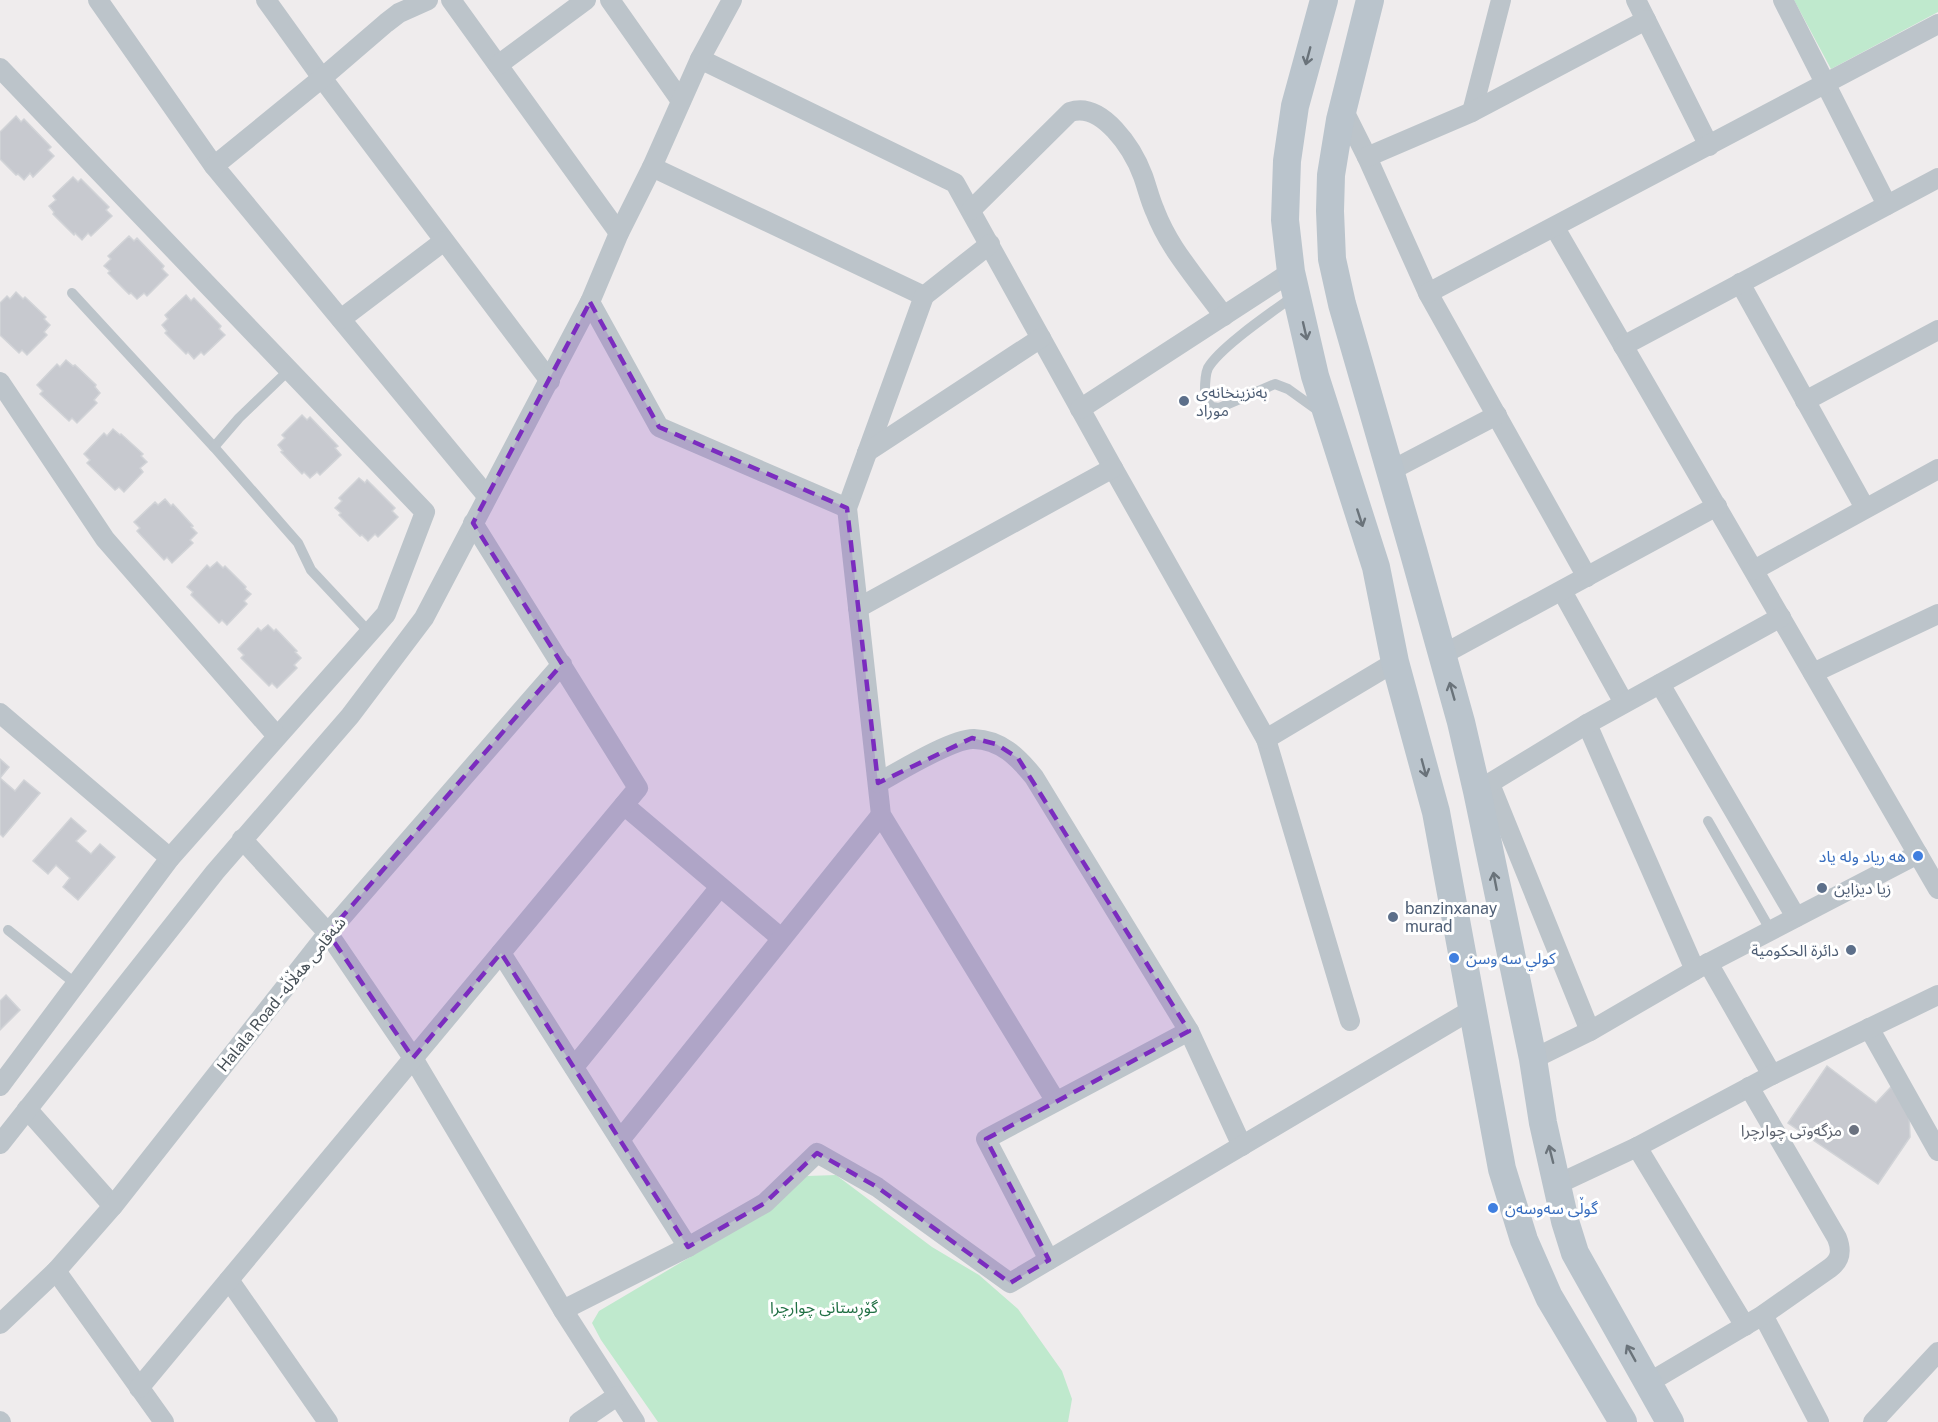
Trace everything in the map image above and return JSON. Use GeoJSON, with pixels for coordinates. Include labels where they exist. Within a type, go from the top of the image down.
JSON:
{"type":"FeatureCollection","features":[{"type":"Feature","properties":{"kind":"street"},"geometry":{"type":"LineString","coordinates":[[98,0],[214,166],[487,496]]}},
{"type":"Feature","properties":{"kind":"street"},"geometry":{"type":"LineString","coordinates":[[266,0],[550,381]]}},
{"type":"Feature","properties":{"kind":"street"},"geometry":{"type":"LineString","coordinates":[[214,166],[322,78],[386,22],[428,0]]}},
{"type":"Feature","properties":{"kind":"street"},"geometry":{"type":"LineString","coordinates":[[451,0],[619,233]]}},
{"type":"Feature","properties":{"kind":"street"},"geometry":{"type":"LineString","coordinates":[[498,65],[586,0]]}},
{"type":"Feature","properties":{"kind":"street"},"geometry":{"type":"LineString","coordinates":[[610,0],[681,101]]}},
{"type":"Feature","properties":{"kind":"street"},"geometry":{"type":"LineString","coordinates":[[0,1144],[242,839],[350,716],[424,618],[590,302],[619,233],[652,167],[700,59],[732,0]]}},
{"type":"Feature","properties":{"kind":"street"},"geometry":{"type":"LineString","coordinates":[[1324,0],[1295,106],[1287,161],[1285,220],[1294,283],[1315,376],[1376,567],[1395,662],[1436,812],[1502,1169],[1524,1240],[1549,1297],[1623,1422]]}},
{"type":"Feature","properties":{"kind":"street"},"geometry":{"type":"LineString","coordinates":[[1370,0],[1342,109],[1331,175],[1332,259],[1342,304],[1442,655],[1483,788],[1590,1031]]}},
{"type":"Feature","properties":{"kind":"street"},"geometry":{"type":"LineString","coordinates":[[1472,112],[1501,0]]}},
{"type":"Feature","properties":{"kind":"street"},"geometry":{"type":"LineString","coordinates":[[1636,0],[1709,146]]}},
{"type":"Feature","properties":{"kind":"street"},"geometry":{"type":"LineString","coordinates":[[1783,0],[1887,205]]}},
{"type":"Feature","properties":{"kind":"street"},"geometry":{"type":"LineString","coordinates":[[1366,157],[1472,112],[1646,20]]}},
{"type":"Feature","properties":{"kind":"street"},"geometry":{"type":"LineString","coordinates":[[1428,293],[1938,24]]}},
{"type":"Feature","properties":{"kind":"street"},"geometry":{"type":"LineString","coordinates":[[700,59],[955,183],[1266,739],[1350,1021]]}},
{"type":"Feature","properties":{"kind":"street"},"geometry":{"type":"LineString","coordinates":[[0,68],[425,512],[386,614],[170,858],[0,1086]]}},
{"type":"Feature","properties":{"kind":"street"},"geometry":{"type":"LineString","coordinates":[[970,210],[1070,112],[1079,109],[1094,112],[1116,131],[1130,151],[1142,174],[1155,212],[1174,248],[1224,316]]}},
{"type":"Feature","properties":{"kind":"street"},"geometry":{"type":"LineString","coordinates":[[1342,109],[1428,293],[1587,577]]}},
{"type":"Feature","properties":{"kind":"street"},"geometry":{"type":"LineString","coordinates":[[652,167],[924,296]]}},
{"type":"Feature","properties":{"kind":"street"},"geometry":{"type":"LineString","coordinates":[[1623,346],[1938,178]]}},
{"type":"Feature","properties":{"kind":"street"},"geometry":{"type":"LineString","coordinates":[[1555,228],[1938,889]]}},
{"type":"Feature","properties":{"kind":"street"},"geometry":{"type":"LineString","coordinates":[[341,319],[444,241]]}},
{"type":"Feature","properties":{"kind":"street"},"geometry":{"type":"LineString","coordinates":[[990,244],[924,296],[847,508],[881,815],[1056,1101]]}},
{"type":"Feature","properties":{"kind":"street"},"geometry":{"type":"LineString","coordinates":[[1080,409],[1224,316],[1294,283]]}},
{"type":"Feature","properties":{"kind":"street"},"geometry":{"type":"LineString","coordinates":[[1740,283],[1865,508]]}},
{"type":"Feature","properties":{"kind":"street"},"geometry":{"type":"LineString","coordinates":[[590,302],[659,427],[847,508]]}},
{"type":"Feature","properties":{"kind":"street"},"geometry":{"type":"LineString","coordinates":[[1805,401],[1938,330]]}},
{"type":"Feature","properties":{"kind":"street"},"geometry":{"type":"LineString","coordinates":[[867,452],[1041,338]]}},
{"type":"Feature","properties":{"kind":"street"},"geometry":{"type":"LineString","coordinates":[[0,382],[105,539],[277,736]]}},
{"type":"Feature","properties":{"kind":"street"},"geometry":{"type":"LineString","coordinates":[[1390,471],[1497,415]]}},
{"type":"Feature","properties":{"kind":"street"},"geometry":{"type":"LineString","coordinates":[[858,608],[1113,468]]}},
{"type":"Feature","properties":{"kind":"street"},"geometry":{"type":"LineString","coordinates":[[1754,570],[1938,469]]}},
{"type":"Feature","properties":{"kind":"street"},"geometry":{"type":"LineString","coordinates":[[1442,655],[1717,506]]}},
{"type":"Feature","properties":{"kind":"street"},"geometry":{"type":"LineString","coordinates":[[139,1388],[639,788],[473,523]]}},
{"type":"Feature","properties":{"kind":"street"},"geometry":{"type":"LineString","coordinates":[[1376,567],[1413,550]]}},
{"type":"Feature","properties":{"kind":"street"},"geometry":{"type":"LineString","coordinates":[[1562,591],[1624,703]]}},
{"type":"Feature","properties":{"kind":"street"},"geometry":{"type":"LineString","coordinates":[[1483,788],[1587,724],[1781,617]]}},
{"type":"Feature","properties":{"kind":"street"},"geometry":{"type":"LineString","coordinates":[[1813,673],[1935,621]]}},
{"type":"Feature","properties":{"kind":"street"},"geometry":{"type":"LineString","coordinates":[[1266,739],[1395,662]]}},
{"type":"Feature","properties":{"kind":"street","name":"Halala Road - شەقامی هەڵاڵە"},"geometry":{"type":"LineString","coordinates":[[4,1313],[56,1271],[113,1206],[328,933],[562,664]]}},
{"type":"Feature","properties":{"kind":"street"},"geometry":{"type":"LineString","coordinates":[[1659,684],[1796,917]]}},
{"type":"Feature","properties":{"kind":"street"},"geometry":{"type":"LineString","coordinates":[[0,713],[170,858]]}},
{"type":"Feature","properties":{"kind":"street"},"geometry":{"type":"LineString","coordinates":[[1587,724],[1702,967],[1772,1075]]}},
{"type":"Feature","properties":{"kind":"street"},"geometry":{"type":"LineString","coordinates":[[878,783],[951,744],[972,738],[996,744],[1018,758],[1034,777],[1189,1031],[1242,1146]]}},
{"type":"Feature","properties":{"kind":"street"},"geometry":{"type":"LineString","coordinates":[[1483,788],[1543,1123],[1565,1221],[1575,1253],[1670,1422]]}},
{"type":"Feature","properties":{"kind":"street"},"geometry":{"type":"LineString","coordinates":[[624,806],[781,938]]}},
{"type":"Feature","properties":{"kind":"street"},"geometry":{"type":"LineString","coordinates":[[620,1140],[881,815]]}},
{"type":"Feature","properties":{"kind":"street"},"geometry":{"type":"LineString","coordinates":[[242,839],[328,933],[413,1058],[563,1310],[635,1422]]}},
{"type":"Feature","properties":{"kind":"street"},"geometry":{"type":"LineString","coordinates":[[1533,1059],[1590,1031],[1702,967],[1918,854]]}},
{"type":"Feature","properties":{"kind":"street"},"geometry":{"type":"LineString","coordinates":[[574,1067],[720,887]]}},
{"type":"Feature","properties":{"kind":"street"},"geometry":{"type":"LineString","coordinates":[[501,953],[688,1247]]}},
{"type":"Feature","properties":{"kind":"street"},"geometry":{"type":"LineString","coordinates":[[1558,1184],[1637,1146],[1772,1075],[1938,995]]}},
{"type":"Feature","properties":{"kind":"street"},"geometry":{"type":"LineString","coordinates":[[563,1310],[688,1247],[765,1203],[817,1153],[877,1187],[1010,1283],[1473,1009]]}},
{"type":"Feature","properties":{"kind":"street"},"geometry":{"type":"LineString","coordinates":[[1869,1029],[1938,1150]]}},
{"type":"Feature","properties":{"kind":"street"},"geometry":{"type":"LineString","coordinates":[[1049,1260],[986,1139],[1189,1031]]}},
{"type":"Feature","properties":{"kind":"street"},"geometry":{"type":"LineString","coordinates":[[1647,1383],[1763,1315],[1837,1263],[1840,1256],[1837,1238],[1749,1088]]}},
{"type":"Feature","properties":{"kind":"street"},"geometry":{"type":"LineString","coordinates":[[27,1109],[113,1206]]}},
{"type":"Feature","properties":{"kind":"street"},"geometry":{"type":"LineString","coordinates":[[1637,1146],[1745,1326]]}},
{"type":"Feature","properties":{"kind":"street"},"geometry":{"type":"LineString","coordinates":[[56,1271],[164,1422]]}},
{"type":"Feature","properties":{"kind":"street"},"geometry":{"type":"LineString","coordinates":[[229,1280],[328,1422]]}},
{"type":"Feature","properties":{"kind":"street"},"geometry":{"type":"LineString","coordinates":[[1763,1315],[1819,1422]]}},
{"type":"Feature","properties":{"kind":"street"},"geometry":{"type":"LineString","coordinates":[[1873,1422],[1938,1352]]}},
{"type":"Feature","properties":{"kind":"street"},"geometry":{"type":"LineString","coordinates":[[579,1422],[617,1396]]}},
{"type":"Feature","properties":{"kind":"lane"},"geometry":{"type":"LineString","coordinates":[[1294,283],[1244,334],[1216,358],[1207,370],[1205,400],[1219,408],[1275,384],[1288,389],[1328,419]]}},
{"type":"Feature","properties":{"kind":"lane"},"geometry":{"type":"LineString","coordinates":[[72,293],[214,447],[298,543],[311,570],[369,632]]}},
{"type":"Feature","properties":{"kind":"lane"},"geometry":{"type":"LineString","coordinates":[[214,447],[238,418],[288,371]]}},
{"type":"Feature","properties":{"kind":"lane"},"geometry":{"type":"LineString","coordinates":[[1708,821],[1771,931]]}},
{"type":"Feature","properties":{"kind":"lane"},"geometry":{"type":"LineString","coordinates":[[8,930],[76,984]]}},
{"type":"Feature","properties":{"kind":"highlighted area"},"geometry":{"type":"Polygon","coordinates":[[[590,302],[659,427],[847,508],[878,783],[972,738],[996,744],[1018,758],[1189,1031],[986,1139],[1049,1260],[1010,1283],[877,1187],[817,1153],[765,1203],[688,1247],[501,953],[413,1058],[328,933],[562,664],[473,523],[590,302]]]}},
{"type":"Feature","properties":{"kind":"green space"},"geometry":{"type":"Polygon","coordinates":[[[1794,0],[1938,0],[1938,12],[1831,69],[1794,0]]]}},
{"type":"Feature","properties":{"kind":"green space","name":"گۆڕستانی چوارچرا"},"geometry":{"type":"Polygon","coordinates":[[[836,1175],[932,1247],[979,1275],[1018,1309],[1062,1371],[1072,1399],[1068,1422],[658,1422],[601,1340],[592,1323],[599,1311],[739,1228],[807,1176],[836,1175]]]}},
{"type":"Feature","properties":{"kind":"building"},"geometry":{"type":"Polygon","coordinates":[[[16,116],[21,122],[24,119],[51,147],[48,150],[54,156],[33,177],[30,173],[24,180],[0,159],[0,132],[16,116]]]}},
{"type":"Feature","properties":{"kind":"building"},"geometry":{"type":"Polygon","coordinates":[[[73,177],[78,182],[81,179],[109,207],[106,210],[112,216],[91,236],[88,233],[82,240],[53,214],[49,206],[56,200],[53,196],[73,177]]]}},
{"type":"Feature","properties":{"kind":"building"},"geometry":{"type":"Polygon","coordinates":[[[129,236],[134,241],[137,238],[164,266],[162,269],[168,275],[147,296],[144,293],[137,299],[108,273],[110,271],[104,266],[111,259],[108,256],[129,236]]]}},
{"type":"Feature","properties":{"kind":"building"},"geometry":{"type":"Polygon","coordinates":[[[16,292],[23,299],[25,297],[46,317],[44,319],[50,325],[44,332],[47,335],[27,355],[22,350],[19,353],[0,335],[0,303],[7,296],[10,299],[16,292]]]}},
{"type":"Feature","properties":{"kind":"building"},"geometry":{"type":"Polygon","coordinates":[[[186,295],[191,301],[194,298],[221,326],[219,329],[225,335],[204,355],[201,352],[194,359],[165,333],[167,331],[162,325],[168,319],[165,315],[186,295]]]}},
{"type":"Feature","properties":{"kind":"building"},"geometry":{"type":"Polygon","coordinates":[[[66,360],[73,366],[75,365],[96,385],[100,393],[94,400],[97,403],[77,423],[72,418],[69,421],[40,394],[43,391],[37,385],[57,364],[60,367],[66,360]]]}},
{"type":"Feature","properties":{"kind":"building"},"geometry":{"type":"Polygon","coordinates":[[[302,415],[307,420],[310,417],[338,446],[335,448],[341,455],[320,475],[317,472],[310,478],[304,472],[302,474],[281,452],[283,451],[278,445],[285,438],[282,435],[302,415]]]}},
{"type":"Feature","properties":{"kind":"building"},"geometry":{"type":"Polygon","coordinates":[[[113,429],[143,454],[141,456],[147,462],[140,468],[143,472],[124,492],[119,487],[115,490],[87,463],[90,460],[84,454],[104,433],[107,436],[113,429]]]}},
{"type":"Feature","properties":{"kind":"building"},"geometry":{"type":"Polygon","coordinates":[[[359,478],[365,483],[367,480],[395,508],[392,511],[398,517],[378,537],[375,534],[368,541],[339,515],[341,513],[335,508],[342,501],[339,498],[359,478]]]}},
{"type":"Feature","properties":{"kind":"building"},"geometry":{"type":"Polygon","coordinates":[[[165,499],[171,506],[173,504],[197,533],[190,540],[193,543],[172,563],[167,557],[164,560],[137,531],[140,528],[134,522],[155,502],[158,505],[165,499]]]}},
{"type":"Feature","properties":{"kind":"building"},"geometry":{"type":"Polygon","coordinates":[[[217,562],[223,568],[225,566],[251,594],[244,601],[247,604],[227,625],[222,620],[219,623],[191,595],[193,592],[187,587],[207,565],[210,568],[217,562]]]}},
{"type":"Feature","properties":{"kind":"building"},"geometry":{"type":"Polygon","coordinates":[[[268,625],[274,631],[276,629],[301,658],[294,665],[297,668],[277,688],[272,683],[269,686],[241,658],[244,655],[238,649],[258,628],[261,631],[268,625]]]}},
{"type":"Feature","properties":{"kind":"building"},"geometry":{"type":"Polygon","coordinates":[[[0,759],[9,767],[0,778],[0,759]]]}},
{"type":"Feature","properties":{"kind":"building"},"geometry":{"type":"Polygon","coordinates":[[[0,778],[15,791],[24,780],[40,793],[3,837],[0,834],[0,778]]]}},
{"type":"Feature","properties":{"kind":"building"},"geometry":{"type":"Polygon","coordinates":[[[71,818],[86,831],[76,841],[91,854],[100,844],[115,857],[78,900],[63,887],[70,878],[56,865],[48,874],[33,861],[71,818]]]}},
{"type":"Feature","properties":{"kind":"building"},"geometry":{"type":"Polygon","coordinates":[[[6,995],[20,1010],[0,1030],[0,1001],[6,995]]]}},
{"type":"Feature","properties":{"kind":"building","name":"مزگەوتی چوارچرا"},"geometry":{"type":"Polygon","coordinates":[[[1827,1066],[1876,1103],[1891,1087],[1909,1112],[1910,1137],[1878,1184],[1788,1123],[1827,1066]]]}},
{"type":"Feature","properties":{"kind":"place","name":"بەنزینخانەی موراد"},"geometry":{"type":"Point","coordinates":[1184,401]}},
{"type":"Feature","properties":{"kind":"place","name":"هه رياد وله ياد"},"geometry":{"type":"Point","coordinates":[1918,856]}},
{"type":"Feature","properties":{"kind":"place","name":"زیا دیزاین"},"geometry":{"type":"Point","coordinates":[1822,888]}},
{"type":"Feature","properties":{"kind":"place","name":"banzinxanay murad"},"geometry":{"type":"Point","coordinates":[1393,917]}},
{"type":"Feature","properties":{"kind":"place","name":"دائرة الحكومية"},"geometry":{"type":"Point","coordinates":[1851,950]}},
{"type":"Feature","properties":{"kind":"place","name":"كولي سه وسن"},"geometry":{"type":"Point","coordinates":[1454,958]}},
{"type":"Feature","properties":{"kind":"place","name":"مزگەوتی چوارچرا"},"geometry":{"type":"Point","coordinates":[1854,1130]}},
{"type":"Feature","properties":{"kind":"place","name":"گوڵی سەوسەن"},"geometry":{"type":"Point","coordinates":[1493,1208]}}]}
